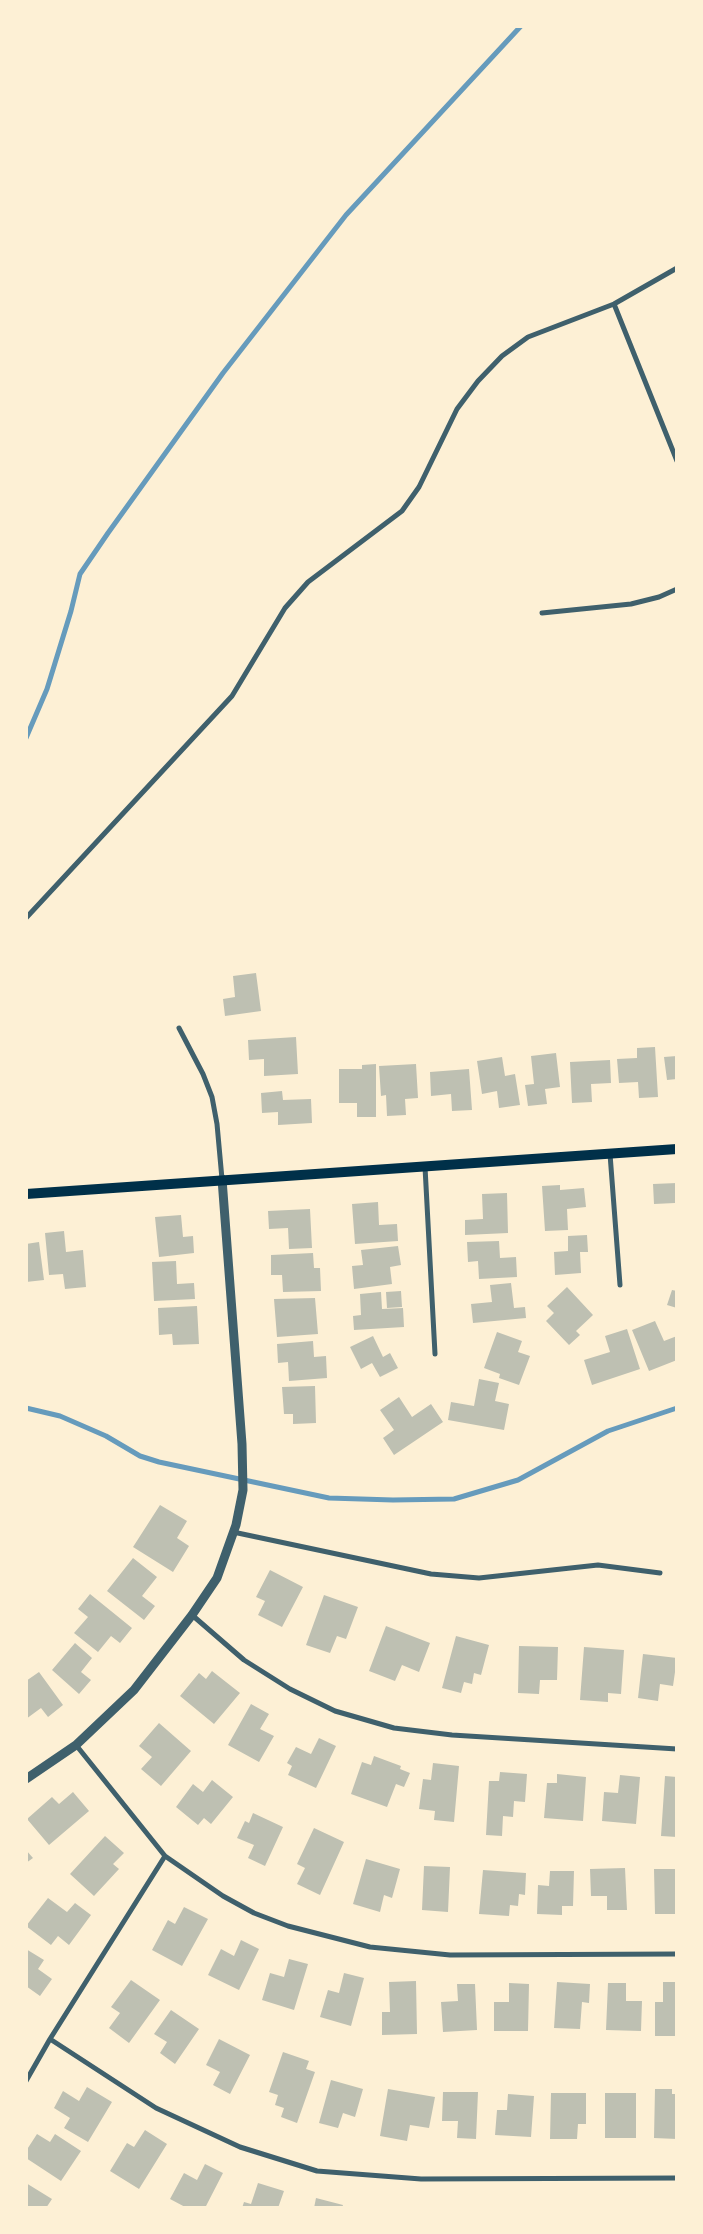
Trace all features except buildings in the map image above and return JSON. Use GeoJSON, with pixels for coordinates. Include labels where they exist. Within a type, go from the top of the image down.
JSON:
{"type":"FeatureCollection","features":[{"type":"Feature","properties":{"kind":"main road"},"geometry":{"type":"LineString","coordinates":[[26,1194],[677,1149]]}},
{"type":"Feature","properties":{"kind":"street"},"geometry":{"type":"LineString","coordinates":[[26,918],[226,702],[285,608],[308,582],[402,511],[419,487],[457,409],[478,381],[502,356],[528,337],[614,304],[677,268]]}},
{"type":"Feature","properties":{"kind":"street"},"geometry":{"type":"LineString","coordinates":[[614,304],[677,461]]}},
{"type":"Feature","properties":{"kind":"street"},"geometry":{"type":"LineString","coordinates":[[542,613],[631,604],[660,597],[677,589]]}},
{"type":"Feature","properties":{"kind":"street"},"geometry":{"type":"LineString","coordinates":[[26,1778],[76,1745],[134,1690],[192,1615],[217,1578],[235,1529],[243,1490],[242,1444],[217,1124],[212,1097],[203,1074],[179,1028]]}},
{"type":"Feature","properties":{"kind":"street"},"geometry":{"type":"LineString","coordinates":[[610,1154],[620,1285]]}},
{"type":"Feature","properties":{"kind":"street"},"geometry":{"type":"LineString","coordinates":[[425,1167],[435,1354]]}},
{"type":"Feature","properties":{"kind":"street"},"geometry":{"type":"LineString","coordinates":[[235,1529],[432,1574],[479,1578],[598,1565],[660,1573]]}},
{"type":"Feature","properties":{"kind":"street"},"geometry":{"type":"LineString","coordinates":[[192,1615],[244,1660],[290,1689],[335,1711],[394,1728],[452,1735],[677,1749]]}},
{"type":"Feature","properties":{"kind":"street"},"geometry":{"type":"LineString","coordinates":[[76,1745],[165,1856],[222,1896],[254,1913],[288,1926],[370,1947],[450,1954],[677,1954]]}},
{"type":"Feature","properties":{"kind":"street"},"geometry":{"type":"LineString","coordinates":[[26,2081],[50,2039],[165,1856]]}},
{"type":"Feature","properties":{"kind":"street"},"geometry":{"type":"LineString","coordinates":[[50,2039],[156,2108],[240,2147],[317,2171],[421,2179],[677,2178]]}},
{"type":"Feature","properties":{"kind":"waterway"},"geometry":{"type":"LineString","coordinates":[[26,738],[47,689],[71,611],[80,574],[108,533],[223,373],[346,215],[521,26]]}},
{"type":"Feature","properties":{"kind":"waterway"},"geometry":{"type":"LineString","coordinates":[[26,1408],[60,1416],[106,1436],[140,1456],[159,1462],[329,1498],[393,1500],[454,1499],[518,1480],[608,1431],[677,1408]]}}]}
